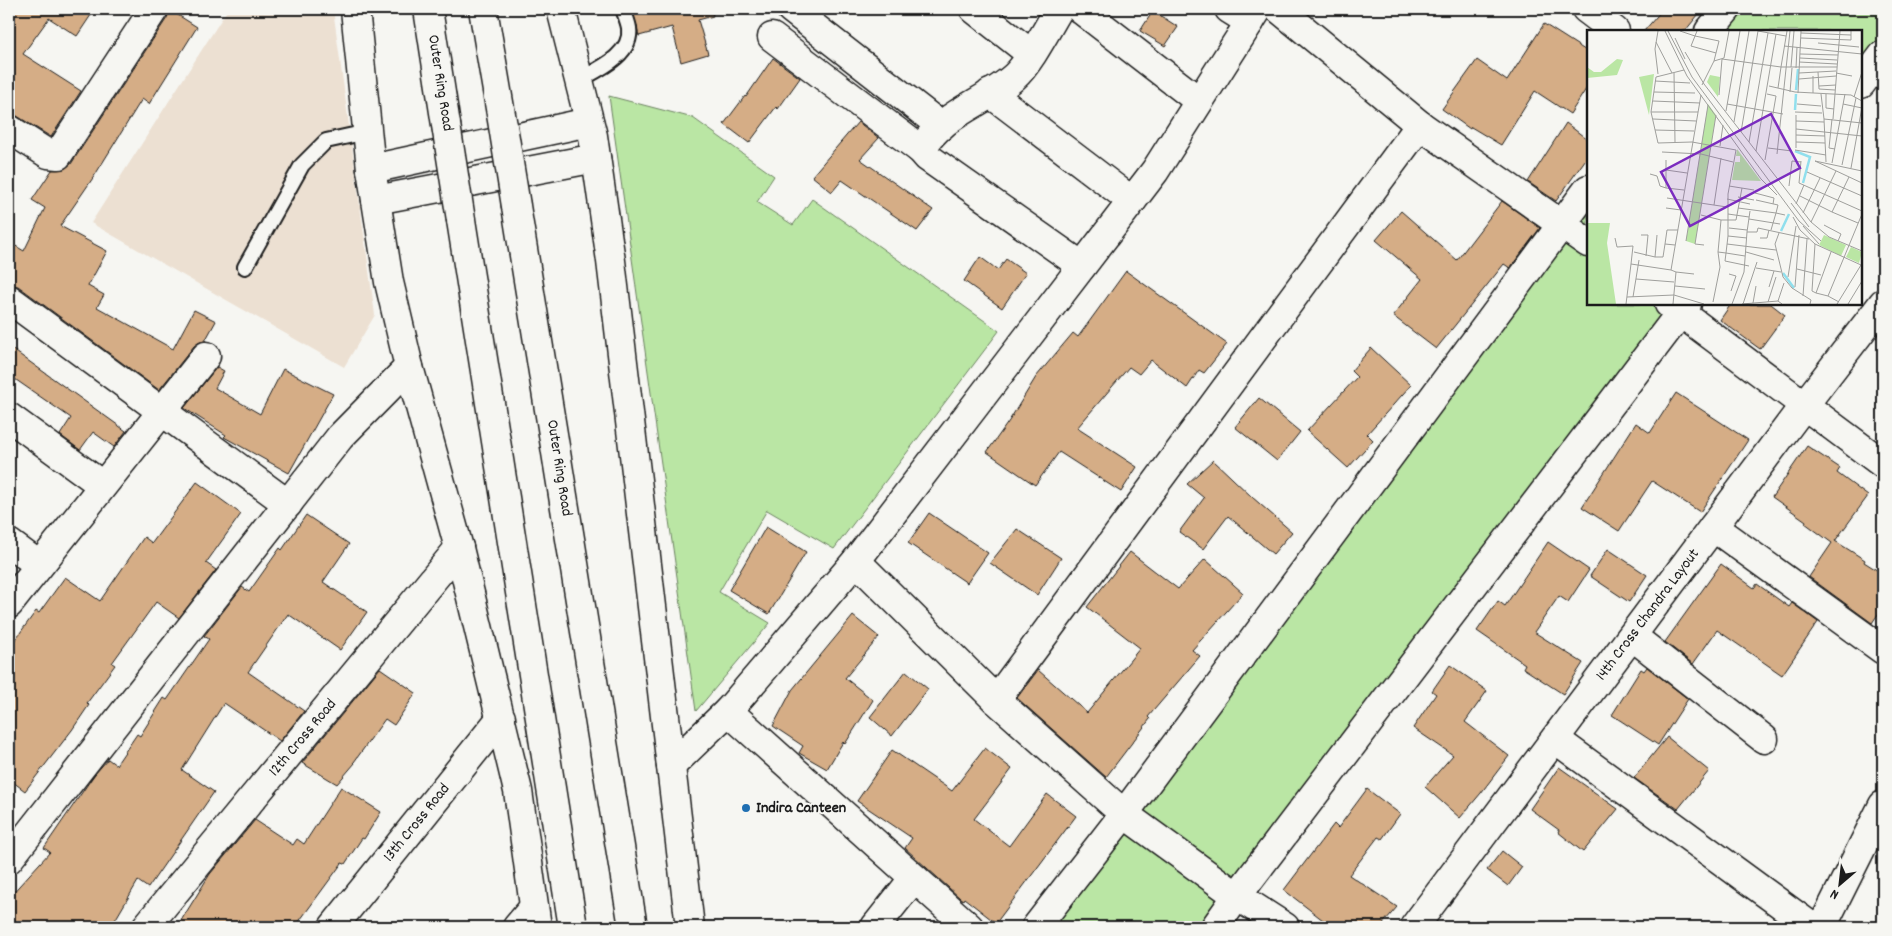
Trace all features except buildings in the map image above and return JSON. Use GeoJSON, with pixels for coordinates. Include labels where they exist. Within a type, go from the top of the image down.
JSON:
{"type":"FeatureCollection","features":[{"type":"Feature","properties":{"kind":"main road"},"geometry":{"type":"LineString","coordinates":[[9,129],[48,154],[58,155],[154,9]]}},
{"type":"Feature","properties":{"kind":"main road"},"geometry":{"type":"LineString","coordinates":[[355,9],[371,170],[389,282],[409,367],[459,548],[518,791],[536,917],[517,927]]}},
{"type":"Feature","properties":{"kind":"main road","name":"Outer Ring Road"},"geometry":{"type":"LineString","coordinates":[[428,9],[573,927]]}},
{"type":"Feature","properties":{"kind":"main road","name":"Outer Ring Road"},"geometry":{"type":"LineString","coordinates":[[483,9],[633,927]]}},
{"type":"Feature","properties":{"kind":"main road"},"geometry":{"type":"LineString","coordinates":[[561,9],[590,122],[611,261],[690,927]]}},
{"type":"Feature","properties":{"kind":"main road"},"geometry":{"type":"LineString","coordinates":[[791,9],[941,126]]}},
{"type":"Feature","properties":{"kind":"main road"},"geometry":{"type":"LineString","coordinates":[[974,9],[1031,54]]}},
{"type":"Feature","properties":{"kind":"main road"},"geometry":{"type":"LineString","coordinates":[[921,150],[925,142],[941,126],[960,111],[1016,75],[1060,9]]}},
{"type":"Feature","properties":{"kind":"main road"},"geometry":{"type":"LineString","coordinates":[[1080,9],[1199,101]]}},
{"type":"Feature","properties":{"kind":"main road"},"geometry":{"type":"LineString","coordinates":[[1279,9],[1420,126],[1587,242]]}},
{"type":"Feature","properties":{"kind":"main road"},"geometry":{"type":"LineString","coordinates":[[1586,9],[1614,30]]}},
{"type":"Feature","properties":{"kind":"main road"},"geometry":{"type":"LineString","coordinates":[[1710,30],[1726,9]]}},
{"type":"Feature","properties":{"kind":"main road"},"geometry":{"type":"LineString","coordinates":[[671,766],[728,711],[856,561],[1132,201],[1155,170],[1199,101],[1246,13]]}},
{"type":"Feature","properties":{"kind":"main road"},"geometry":{"type":"LineString","coordinates":[[772,37],[921,150],[927,157],[1082,266]]}},
{"type":"Feature","properties":{"kind":"main road"},"geometry":{"type":"LineString","coordinates":[[990,93],[1132,201]]}},
{"type":"Feature","properties":{"kind":"main road"},"geometry":{"type":"LineString","coordinates":[[371,170],[590,122]]}},
{"type":"Feature","properties":{"kind":"main road"},"geometry":{"type":"LineString","coordinates":[[996,700],[1420,126]]}},
{"type":"Feature","properties":{"kind":"main road"},"geometry":{"type":"LineString","coordinates":[[376,200],[596,158]]}},
{"type":"Feature","properties":{"kind":"main road"},"geometry":{"type":"LineString","coordinates":[[1036,927],[1124,814],[1587,191]]}},
{"type":"Feature","properties":{"kind":"main road"},"geometry":{"type":"LineString","coordinates":[[9,300],[288,504]]}},
{"type":"Feature","properties":{"kind":"main road","name":"14th Cross Chandra Layout"},"geometry":{"type":"LineString","coordinates":[[1414,927],[1805,404],[1883,304]]}},
{"type":"Feature","properties":{"kind":"main road"},"geometry":{"type":"LineString","coordinates":[[1215,927],[1678,307],[1883,464]]}},
{"type":"Feature","properties":{"kind":"main road"},"geometry":{"type":"LineString","coordinates":[[9,604],[38,565],[206,356]]}},
{"type":"Feature","properties":{"kind":"main road"},"geometry":{"type":"LineString","coordinates":[[9,859],[340,436],[409,367]]}},
{"type":"Feature","properties":{"kind":"main road"},"geometry":{"type":"LineString","coordinates":[[9,417],[102,485]]}},
{"type":"Feature","properties":{"kind":"main road"},"geometry":{"type":"LineString","coordinates":[[1713,527],[1883,650]]}},
{"type":"Feature","properties":{"kind":"main road"},"geometry":{"type":"LineString","coordinates":[[9,544],[38,565]]}},
{"type":"Feature","properties":{"kind":"main road","name":"12th Cross Road"},"geometry":{"type":"LineString","coordinates":[[146,927],[459,548]]}},
{"type":"Feature","properties":{"kind":"main road"},"geometry":{"type":"LineString","coordinates":[[856,561],[996,700],[1124,814],[1237,896],[1285,927]]}},
{"type":"Feature","properties":{"kind":"main road"},"geometry":{"type":"LineString","coordinates":[[1632,636],[1764,739]]}},
{"type":"Feature","properties":{"kind":"main road"},"geometry":{"type":"LineString","coordinates":[[728,711],[969,927]]}},
{"type":"Feature","properties":{"kind":"main road","name":"13th Cross Road"},"geometry":{"type":"LineString","coordinates":[[333,927],[501,718]]}},
{"type":"Feature","properties":{"kind":"main road"},"geometry":{"type":"LineString","coordinates":[[1555,739],[1812,927]]}},
{"type":"Feature","properties":{"kind":"main road"},"geometry":{"type":"LineString","coordinates":[[1822,927],[1883,805]]}},
{"type":"Feature","properties":{"kind":"main road"},"geometry":{"type":"LineString","coordinates":[[875,927],[914,878]]}},
{"type":"Feature","properties":{"kind":"lane"},"geometry":{"type":"LineString","coordinates":[[578,80],[608,65],[623,48],[629,30],[623,9]]}},
{"type":"Feature","properties":{"kind":"lane"},"geometry":{"type":"LineString","coordinates":[[245,267],[302,165],[326,141],[367,132]]}},
{"type":"Feature","properties":{"kind":"shaded area"},"geometry":{"type":"Polygon","coordinates":[[[228,9],[333,9],[375,315],[344,367],[91,223],[228,9]]]}},
{"type":"Feature","properties":{"kind":"green space"},"geometry":{"type":"Polygon","coordinates":[[[1727,9],[1883,9],[1883,55],[1862,83],[1862,30],[1710,30],[1727,9]]]}},
{"type":"Feature","properties":{"kind":"green space"},"geometry":{"type":"Polygon","coordinates":[[[609,96],[693,118],[774,176],[757,202],[793,225],[812,199],[999,331],[834,549],[767,510],[719,592],[770,623],[696,711],[609,96]]]}},
{"type":"Feature","properties":{"kind":"green space"},"geometry":{"type":"Polygon","coordinates":[[[1587,190],[1587,305],[1686,305],[1215,927],[1036,927],[1587,190]]]}},
{"type":"Feature","properties":{"kind":"place","name":"Indira Canteen"},"geometry":{"type":"Point","coordinates":[746,808]}}]}
